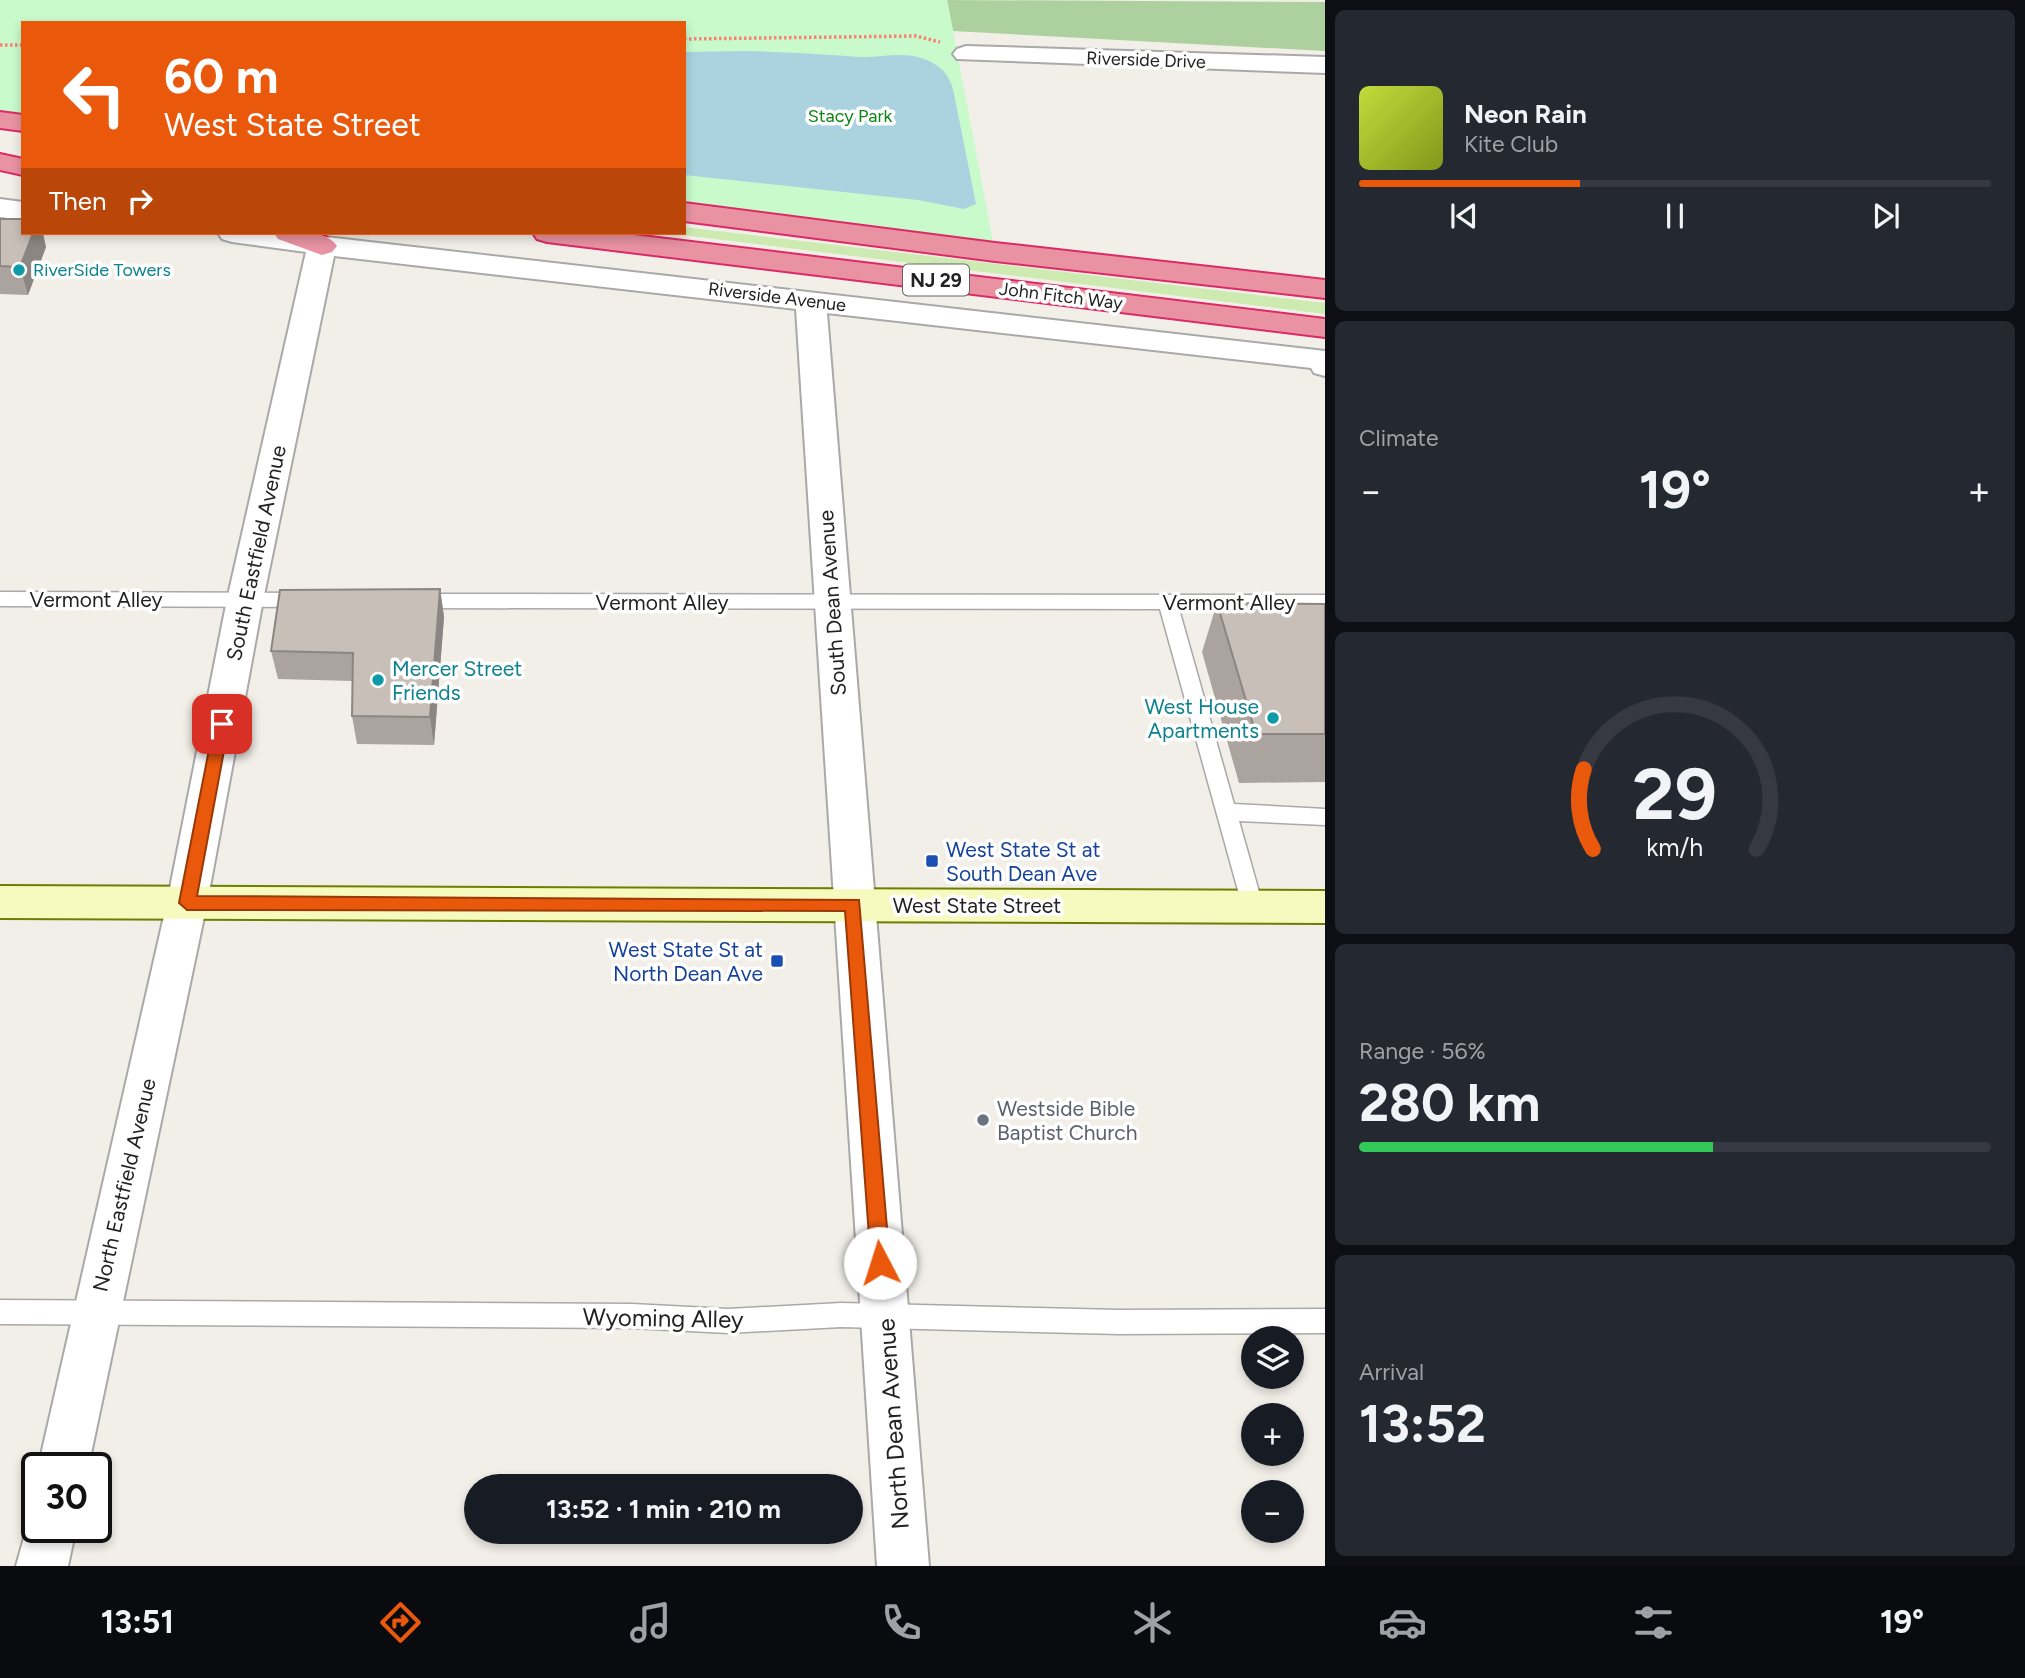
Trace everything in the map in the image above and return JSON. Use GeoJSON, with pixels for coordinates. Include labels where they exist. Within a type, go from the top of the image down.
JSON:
{"type":"FeatureCollection","features":[{"type":"Feature","properties":{"kind":"highway"},"geometry":{"type":"LineString","coordinates":[[0,120],[21,123]]}},
{"type":"Feature","properties":{"kind":"highway"},"geometry":{"type":"LineString","coordinates":[[0,162],[21,166]]}},
{"type":"Feature","properties":{"kind":"highway","name":"John Fitch Way"},"geometry":{"type":"LineString","coordinates":[[686,212],[995,252],[1325,289]]}},
{"type":"Feature","properties":{"kind":"highway"},"geometry":{"type":"LineString","coordinates":[[293,235],[321,246]]}},
{"type":"Feature","properties":{"kind":"highway","name":"John Fitch Way"},"geometry":{"type":"LineString","coordinates":[[563,235],[1325,328]]}},
{"type":"Feature","properties":{"kind":"main road","name":"West State Street"},"geometry":{"type":"LineString","coordinates":[[0,902],[1325,907]]}},
{"type":"Feature","properties":{"kind":"street","name":"Riverside Drive"},"geometry":{"type":"LineString","coordinates":[[966,54],[1325,65]]}},
{"type":"Feature","properties":{"kind":"street"},"geometry":{"type":"LineString","coordinates":[[0,208],[21,211]]}},
{"type":"Feature","properties":{"kind":"street","name":"Riverside Avenue"},"geometry":{"type":"LineString","coordinates":[[246,235],[1324,363]]}},
{"type":"Feature","properties":{"kind":"street","name":"South Eastfield Avenue"},"geometry":{"type":"LineString","coordinates":[[187,903],[245,600],[321,246]]}},
{"type":"Feature","properties":{"kind":"street","name":"South Dean Avenue"},"geometry":{"type":"LineString","coordinates":[[811,302],[853,904]]}},
{"type":"Feature","properties":{"kind":"street","name":"North Eastfield Avenue"},"geometry":{"type":"LineString","coordinates":[[66,1452],[187,903]]}},
{"type":"Feature","properties":{"kind":"street","name":"North Dean Avenue"},"geometry":{"type":"LineString","coordinates":[[853,904],[903,1566]]}},
{"type":"Feature","properties":{"kind":"street"},"geometry":{"type":"LineString","coordinates":[[42,1566],[47,1543]]}},
{"type":"Feature","properties":{"kind":"lane","name":"Vermont Alley"},"geometry":{"type":"LineString","coordinates":[[0,599],[328,600]]}},
{"type":"Feature","properties":{"kind":"lane","name":"Vermont Alley"},"geometry":{"type":"LineString","coordinates":[[397,601],[831,604],[1325,602]]}},
{"type":"Feature","properties":{"kind":"lane"},"geometry":{"type":"LineString","coordinates":[[1168,603],[1252,906]]}},
{"type":"Feature","properties":{"kind":"lane"},"geometry":{"type":"LineString","coordinates":[[1226,812],[1325,817]]}},
{"type":"Feature","properties":{"kind":"lane","name":"Wyoming Alley"},"geometry":{"type":"LineString","coordinates":[[0,1312],[632,1316],[728,1321],[841,1315],[1119,1322],[1325,1321]]}},
{"type":"Feature","properties":{"kind":"path"},"geometry":{"type":"LineString","coordinates":[[686,39],[916,36],[939,41],[966,54]]}},
{"type":"Feature","properties":{"kind":"path"},"geometry":{"type":"LineString","coordinates":[[0,45],[21,45]]}},
{"type":"Feature","properties":{"kind":"green space","name":"Stacy Park"},"geometry":{"type":"Polygon","coordinates":[[[0,0],[947,0],[995,252],[686,212],[686,21],[21,21],[21,124],[0,120],[0,0]]]}},
{"type":"Feature","properties":{"kind":"green space"},"geometry":{"type":"Polygon","coordinates":[[[947,0],[1325,2],[1325,51],[953,31],[947,0]]]}},
{"type":"Feature","properties":{"kind":"green space"},"geometry":{"type":"Polygon","coordinates":[[[686,227],[1325,303],[1325,314],[682,235],[686,235],[686,227]]]}},
{"type":"Feature","properties":{"kind":"water"},"geometry":{"type":"Polygon","coordinates":[[[746,51],[860,57],[909,55],[935,64],[949,78],[953,89],[976,204],[964,209],[918,200],[686,175],[686,52],[746,51]]]}},
{"type":"Feature","properties":{"kind":"building"},"geometry":{"type":"Polygon","coordinates":[[[0,219],[21,219],[21,235],[32,235],[20,267],[0,266],[0,219]]]}},
{"type":"Feature","properties":{"kind":"building","name":"Mercer Street Friends"},"geometry":{"type":"Polygon","coordinates":[[[440,589],[430,717],[352,716],[353,653],[271,651],[280,590],[440,589]]]}},
{"type":"Feature","properties":{"kind":"building"},"geometry":{"type":"Polygon","coordinates":[[[1217,603],[1325,604],[1325,734],[1256,734],[1217,603]]]}},
{"type":"Feature","properties":{"kind":"place","name":"RiverSide Towers"},"geometry":{"type":"Point","coordinates":[19,270]}},
{"type":"Feature","properties":{"kind":"place","name":"Mercer Street Friends"},"geometry":{"type":"Point","coordinates":[378,680]}},
{"type":"Feature","properties":{"kind":"place","name":"West House Apartments"},"geometry":{"type":"Point","coordinates":[1273,718]}},
{"type":"Feature","properties":{"kind":"place","name":"West State St at South Dean Ave"},"geometry":{"type":"Point","coordinates":[932,861]}},
{"type":"Feature","properties":{"kind":"place","name":"West State St at North Dean Ave"},"geometry":{"type":"Point","coordinates":[777,961]}},
{"type":"Feature","properties":{"kind":"place","name":"Westside Bible Baptist Church"},"geometry":{"type":"Point","coordinates":[983,1120]}},
{"type":"Feature","properties":{"kind":"route"},"geometry":{"type":"LineString","coordinates":[[222,724],[187,903],[853,904],[880,1263]]}}]}
